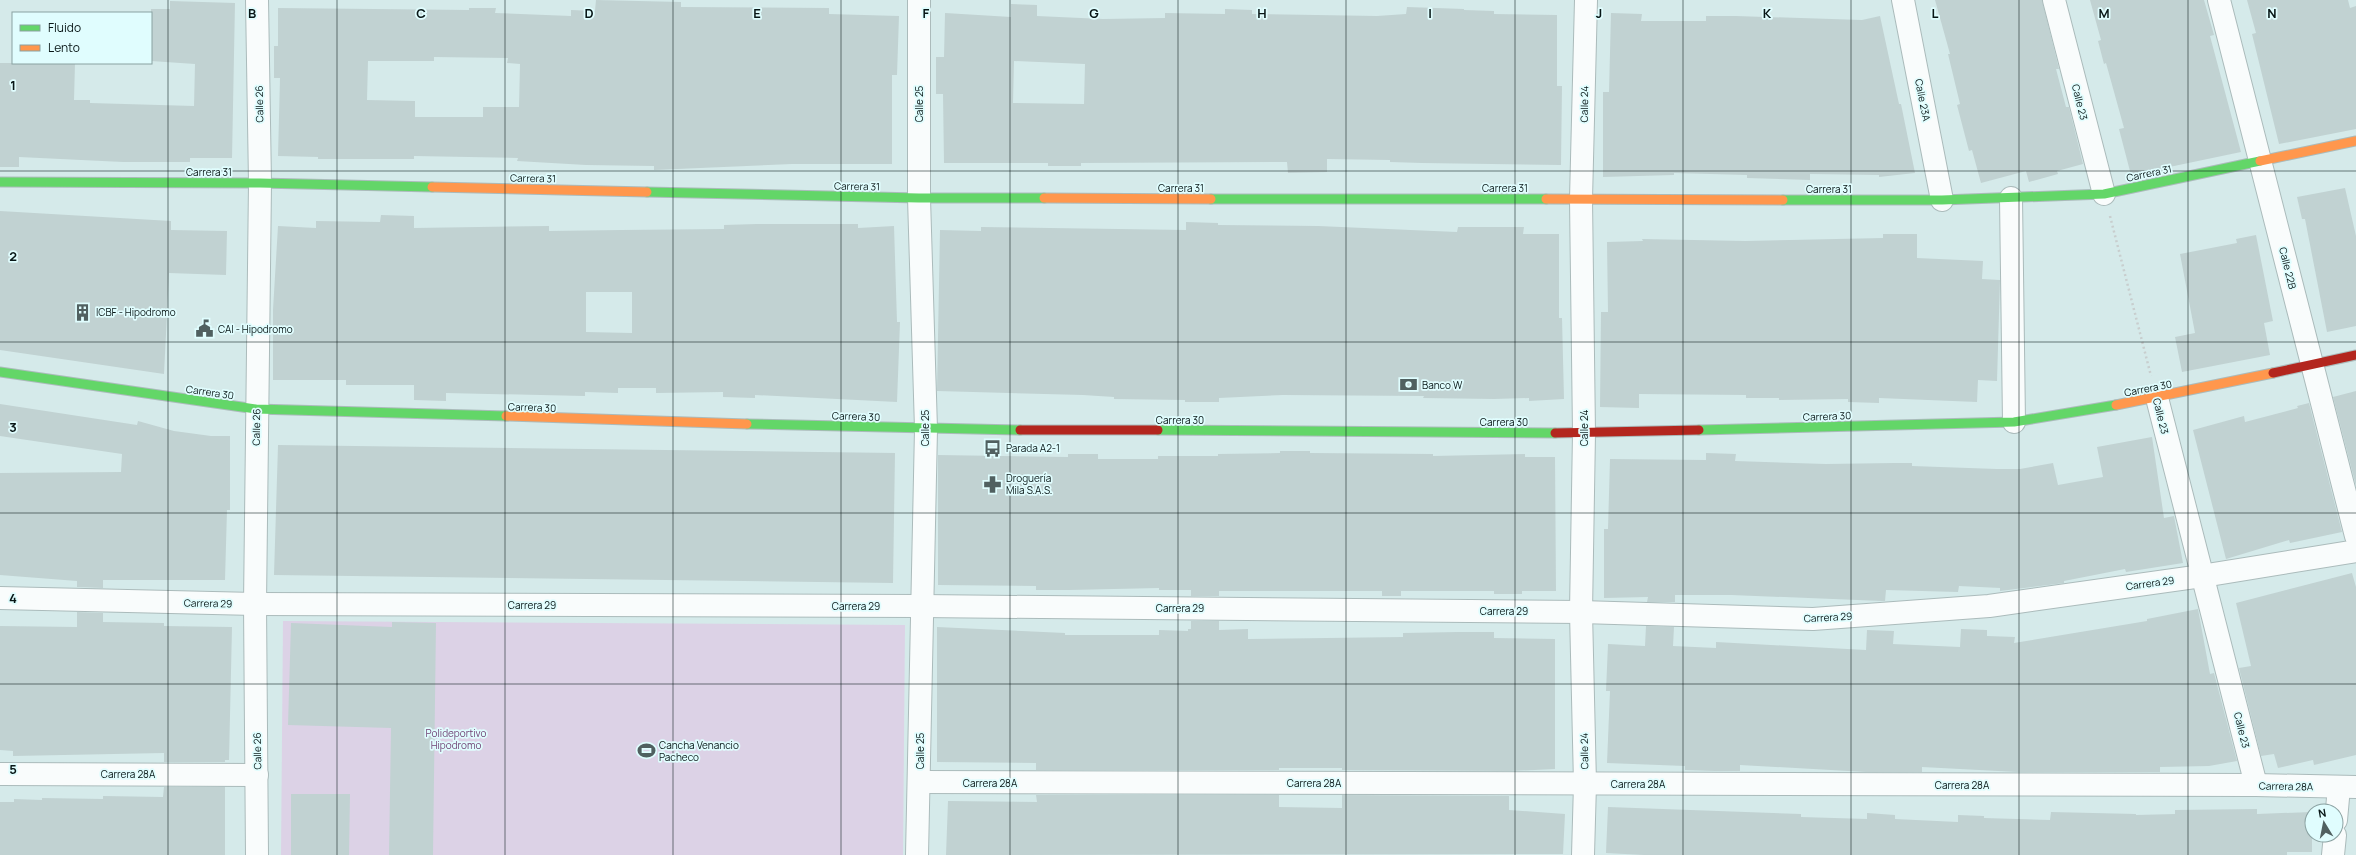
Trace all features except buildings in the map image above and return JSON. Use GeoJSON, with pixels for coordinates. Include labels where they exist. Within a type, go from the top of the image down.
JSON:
{"type":"FeatureCollection","features":[{"type":"Feature","properties":{"kind":"street","name":"Calle 26"},"geometry":{"type":"LineString","coordinates":[[256,855],[256,410],[260,183],[257,0]]}},
{"type":"Feature","properties":{"kind":"street","name":"Calle 25"},"geometry":{"type":"LineString","coordinates":[[917,855],[920,782],[921,606],[926,429],[919,198],[919,0]]}},
{"type":"Feature","properties":{"kind":"street","name":"Calle 24"},"geometry":{"type":"LineString","coordinates":[[1583,855],[1585,784],[1581,612],[1584,433],[1581,199],[1586,0]]}},
{"type":"Feature","properties":{"kind":"street","name":"Calle 23A"},"geometry":{"type":"LineString","coordinates":[[1904,0],[1942,200]]}},
{"type":"Feature","properties":{"kind":"street","name":"Calle 23"},"geometry":{"type":"LineString","coordinates":[[2054,0],[2104,194]]}},
{"type":"Feature","properties":{"kind":"street","name":"Calle 22B"},"geometry":{"type":"LineString","coordinates":[[2219,0],[2356,536]]}},
{"type":"Feature","properties":{"kind":"street","name":"Carrera 31"},"geometry":{"type":"LineString","coordinates":[[0,182],[260,183],[919,198],[1942,200],[2104,194],[2356,141]]}},
{"type":"Feature","properties":{"kind":"street"},"geometry":{"type":"LineString","coordinates":[[2011,198],[2014,422]]}},
{"type":"Feature","properties":{"kind":"street","name":"Carrera 30"},"geometry":{"type":"LineString","coordinates":[[0,372],[256,410],[926,429],[1584,433],[2014,422],[2157,398],[2356,355]]}},
{"type":"Feature","properties":{"kind":"street","name":"Calle 23"},"geometry":{"type":"LineString","coordinates":[[2157,398],[2256,785]]}},
{"type":"Feature","properties":{"kind":"street","name":"Carrera 29"},"geometry":{"type":"LineString","coordinates":[[0,598],[255,604],[921,606],[1581,612],[1813,619],[1989,606],[2202,576],[2356,551]]}},
{"type":"Feature","properties":{"kind":"street","name":"Carrera 28A"},"geometry":{"type":"LineString","coordinates":[[0,774],[257,775]]}},
{"type":"Feature","properties":{"kind":"street","name":"Carrera 28A"},"geometry":{"type":"LineString","coordinates":[[920,782],[2256,785],[2347,787]]}},
{"type":"Feature","properties":{"kind":"street"},"geometry":{"type":"LineString","coordinates":[[2342,803],[2347,787]]}},
{"type":"Feature","properties":{"kind":"street"},"geometry":{"type":"LineString","coordinates":[[2333,855],[2334,843]]}},
{"type":"Feature","properties":{"kind":"path","name":"Calle 23"},"geometry":{"type":"LineString","coordinates":[[2104,194],[2157,398]]}},
{"type":"Feature","properties":{"kind":"green space","name":"Polideportivo Hipodromo"},"geometry":{"type":"Polygon","coordinates":[[[283,621],[905,625],[903,855],[281,855],[283,621]]]}},
{"type":"Feature","properties":{"kind":"traffic: fast"},"geometry":{"type":"LineString","coordinates":[[1783,200],[1942,200],[2104,194],[2260,161]]}},
{"type":"Feature","properties":{"kind":"traffic: fast"},"geometry":{"type":"LineString","coordinates":[[0,182],[260,183],[432,187]]}},
{"type":"Feature","properties":{"kind":"traffic: fast"},"geometry":{"type":"LineString","coordinates":[[647,192],[919,198],[1044,198]]}},
{"type":"Feature","properties":{"kind":"traffic: fast"},"geometry":{"type":"LineString","coordinates":[[1211,199],[1546,199]]}},
{"type":"Feature","properties":{"kind":"traffic: fast"},"geometry":{"type":"LineString","coordinates":[[0,372],[256,409],[506,416]]}},
{"type":"Feature","properties":{"kind":"traffic: fast"},"geometry":{"type":"LineString","coordinates":[[1699,430],[2014,422],[2116,405]]}},
{"type":"Feature","properties":{"kind":"traffic: fast"},"geometry":{"type":"LineString","coordinates":[[747,424],[1020,430]]}},
{"type":"Feature","properties":{"kind":"traffic: fast"},"geometry":{"type":"LineString","coordinates":[[1158,430],[1555,433]]}},
{"type":"Feature","properties":{"kind":"traffic: slow"},"geometry":{"type":"LineString","coordinates":[[2260,161],[2356,141]]}},
{"type":"Feature","properties":{"kind":"traffic: slow"},"geometry":{"type":"LineString","coordinates":[[432,187],[647,192]]}},
{"type":"Feature","properties":{"kind":"traffic: slow"},"geometry":{"type":"LineString","coordinates":[[1044,198],[1211,199]]}},
{"type":"Feature","properties":{"kind":"traffic: slow"},"geometry":{"type":"LineString","coordinates":[[1546,199],[1783,200]]}},
{"type":"Feature","properties":{"kind":"traffic: slow"},"geometry":{"type":"LineString","coordinates":[[2116,405],[2273,373]]}},
{"type":"Feature","properties":{"kind":"traffic: slow"},"geometry":{"type":"LineString","coordinates":[[506,416],[747,424]]}},
{"type":"Feature","properties":{"kind":"traffic: jam"},"geometry":{"type":"LineString","coordinates":[[2273,373],[2356,355]]}},
{"type":"Feature","properties":{"kind":"traffic: jam"},"geometry":{"type":"LineString","coordinates":[[1020,430],[1158,430]]}},
{"type":"Feature","properties":{"kind":"traffic: jam"},"geometry":{"type":"LineString","coordinates":[[1555,433],[1699,430]]}},
{"type":"Feature","properties":{"kind":"place","name":"ICBF - Hipodromo"},"geometry":{"type":"Point","coordinates":[83,312]}},
{"type":"Feature","properties":{"kind":"place","name":"CAI - Hipodromo"},"geometry":{"type":"Point","coordinates":[205,329]}},
{"type":"Feature","properties":{"kind":"place","name":"Banco W"},"geometry":{"type":"Point","coordinates":[1409,385]}},
{"type":"Feature","properties":{"kind":"place","name":"Parada A2-1"},"geometry":{"type":"Point","coordinates":[993,448]}},
{"type":"Feature","properties":{"kind":"place","name":"Droguería Mila S.A.S."},"geometry":{"type":"Point","coordinates":[993,484]}},
{"type":"Feature","properties":{"kind":"place","name":"Cancha Venancio Pacheco"},"geometry":{"type":"Point","coordinates":[646,751]}}]}
